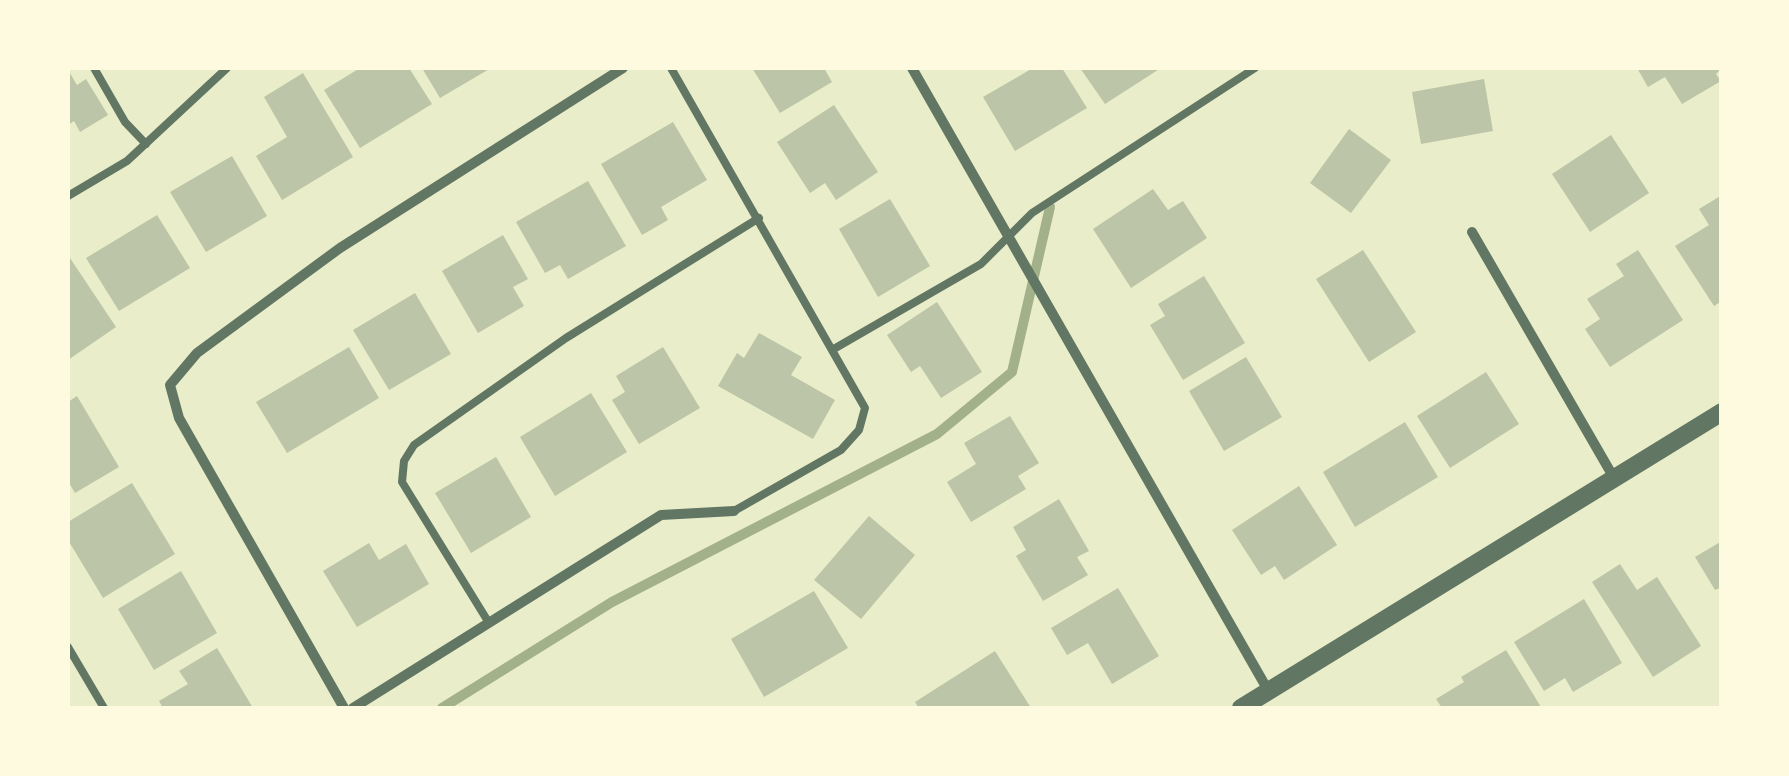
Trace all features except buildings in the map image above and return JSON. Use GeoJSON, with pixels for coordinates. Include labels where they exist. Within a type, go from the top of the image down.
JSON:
{"type":"FeatureCollection","features":[{"type":"Feature","properties":{"kind":"street"},"geometry":{"type":"LineString","coordinates":[[344,708],[179,418],[170,385],[197,352],[340,248],[623,68]]}},
{"type":"Feature","properties":{"kind":"street"},"geometry":{"type":"LineString","coordinates":[[912,68],[1269,692]]}},
{"type":"Feature","properties":{"kind":"street"},"geometry":{"type":"LineString","coordinates":[[1472,232],[1614,478]]}},
{"type":"Feature","properties":{"kind":"street"},"geometry":{"type":"LineString","coordinates":[[1241,708],[1722,412]]}},
{"type":"Feature","properties":{"kind":"street"},"geometry":{"type":"LineString","coordinates":[[354,708],[661,515],[734,511]]}},
{"type":"Feature","properties":{"kind":"lane"},"geometry":{"type":"LineString","coordinates":[[94,68],[125,122],[146,144]]}},
{"type":"Feature","properties":{"kind":"lane"},"geometry":{"type":"LineString","coordinates":[[68,196],[146,144],[226,68]]}},
{"type":"Feature","properties":{"kind":"lane"},"geometry":{"type":"LineString","coordinates":[[671,68],[865,408],[859,430],[841,450],[734,511]]}},
{"type":"Feature","properties":{"kind":"lane"},"geometry":{"type":"LineString","coordinates":[[832,350],[982,264],[1032,213],[1255,68]]}},
{"type":"Feature","properties":{"kind":"lane"},"geometry":{"type":"LineString","coordinates":[[489,623],[402,482],[404,461],[414,445],[566,338],[759,218]]}},
{"type":"Feature","properties":{"kind":"lane"},"geometry":{"type":"LineString","coordinates":[[68,647],[104,708]]}},
{"type":"Feature","properties":{"kind":"waterway"},"geometry":{"type":"LineString","coordinates":[[442,708],[612,602],[937,434],[1012,372],[1050,207]]}}]}
